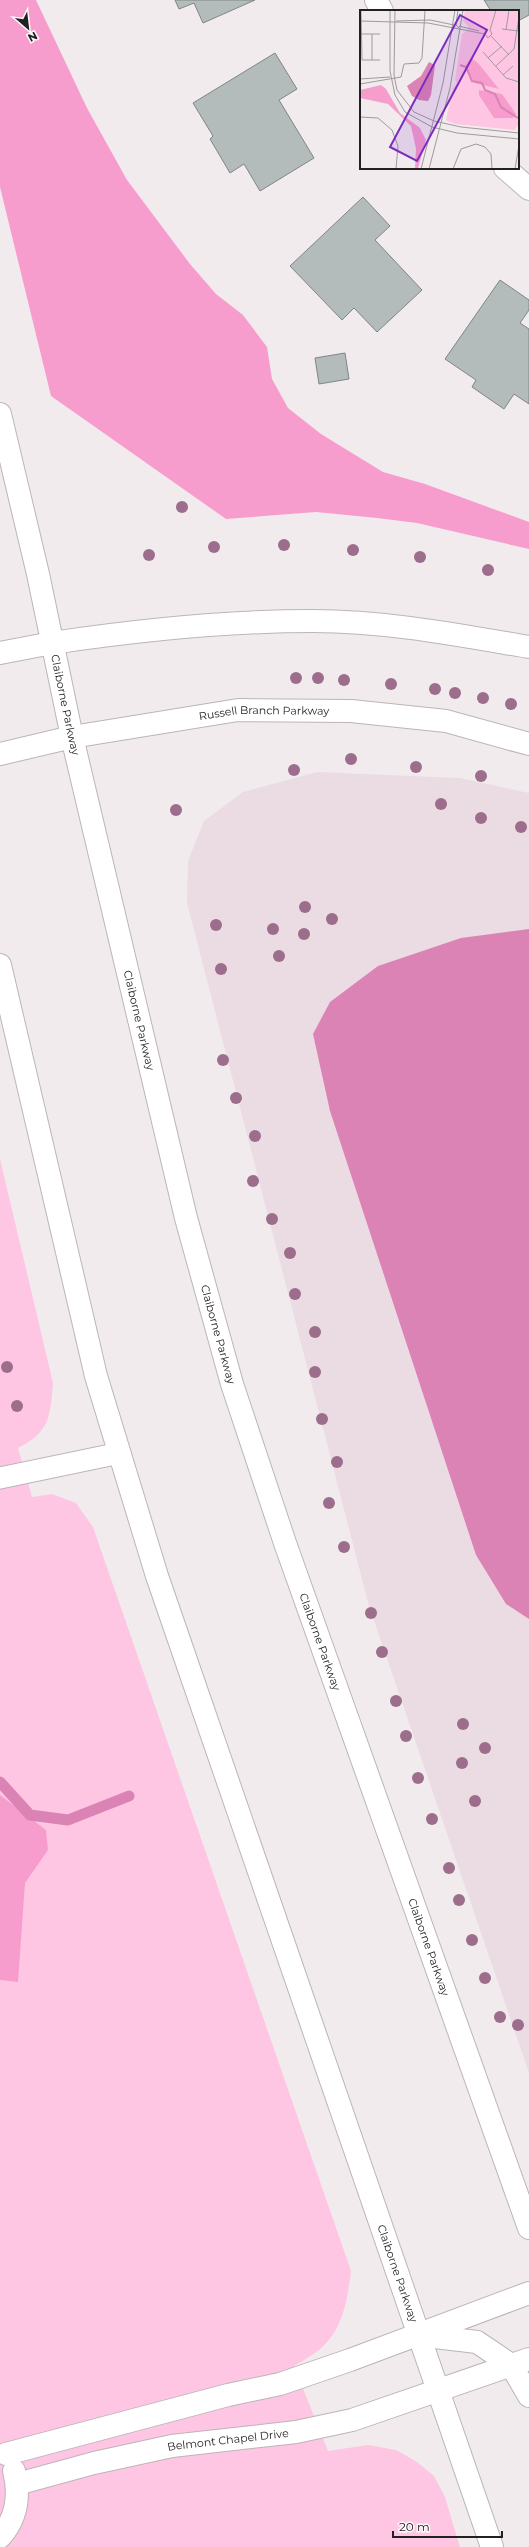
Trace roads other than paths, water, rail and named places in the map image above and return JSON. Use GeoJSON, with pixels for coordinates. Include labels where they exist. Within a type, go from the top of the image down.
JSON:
{"type":"FeatureCollection","features":[{"type":"Feature","properties":{"kind":"main road"},"geometry":{"type":"LineString","coordinates":[[376,0],[381,10]]}},
{"type":"Feature","properties":{"kind":"main road"},"geometry":{"type":"LineString","coordinates":[[506,169],[529,189]]}},
{"type":"Feature","properties":{"kind":"main road","name":"Claiborne Parkway"},"geometry":{"type":"LineString","coordinates":[[0,414],[72,737],[186,1218],[232,1384],[290,1558],[529,2228]]}},
{"type":"Feature","properties":{"kind":"main road"},"geometry":{"type":"LineString","coordinates":[[0,653],[52,643],[198,624],[315,621],[426,629],[529,647]]}},
{"type":"Feature","properties":{"kind":"main road","name":"Russell Branch Parkway"},"geometry":{"type":"LineString","coordinates":[[0,754],[72,737],[238,710],[351,711],[446,721],[529,744]]}},
{"type":"Feature","properties":{"kind":"main road","name":"Claiborne Parkway"},"geometry":{"type":"LineString","coordinates":[[0,965],[96,1376],[157,1576],[437,2392],[492,2547]]}},
{"type":"Feature","properties":{"kind":"main road"},"geometry":{"type":"LineString","coordinates":[[0,2537],[13,2516],[17,2501],[17,2484],[14,2468],[3,2451],[228,2395],[280,2384],[418,2335],[529,2292]]}},
{"type":"Feature","properties":{"kind":"main road"},"geometry":{"type":"LineString","coordinates":[[418,2335],[477,2342],[520,2362],[529,2396]]}},
{"type":"Feature","properties":{"kind":"main road","name":"Belmont Chapel Drive"},"geometry":{"type":"LineString","coordinates":[[17,2484],[94,2463],[172,2446],[296,2432],[352,2420],[437,2392],[520,2362]]}},
{"type":"Feature","properties":{"kind":"lane"},"geometry":{"type":"LineString","coordinates":[[0,1478],[120,1453]]}},
{"type":"Feature","properties":{"kind":"waterway"},"geometry":{"type":"LineString","coordinates":[[0,1782],[30,1815],[68,1820],[129,1796]]}}]}
